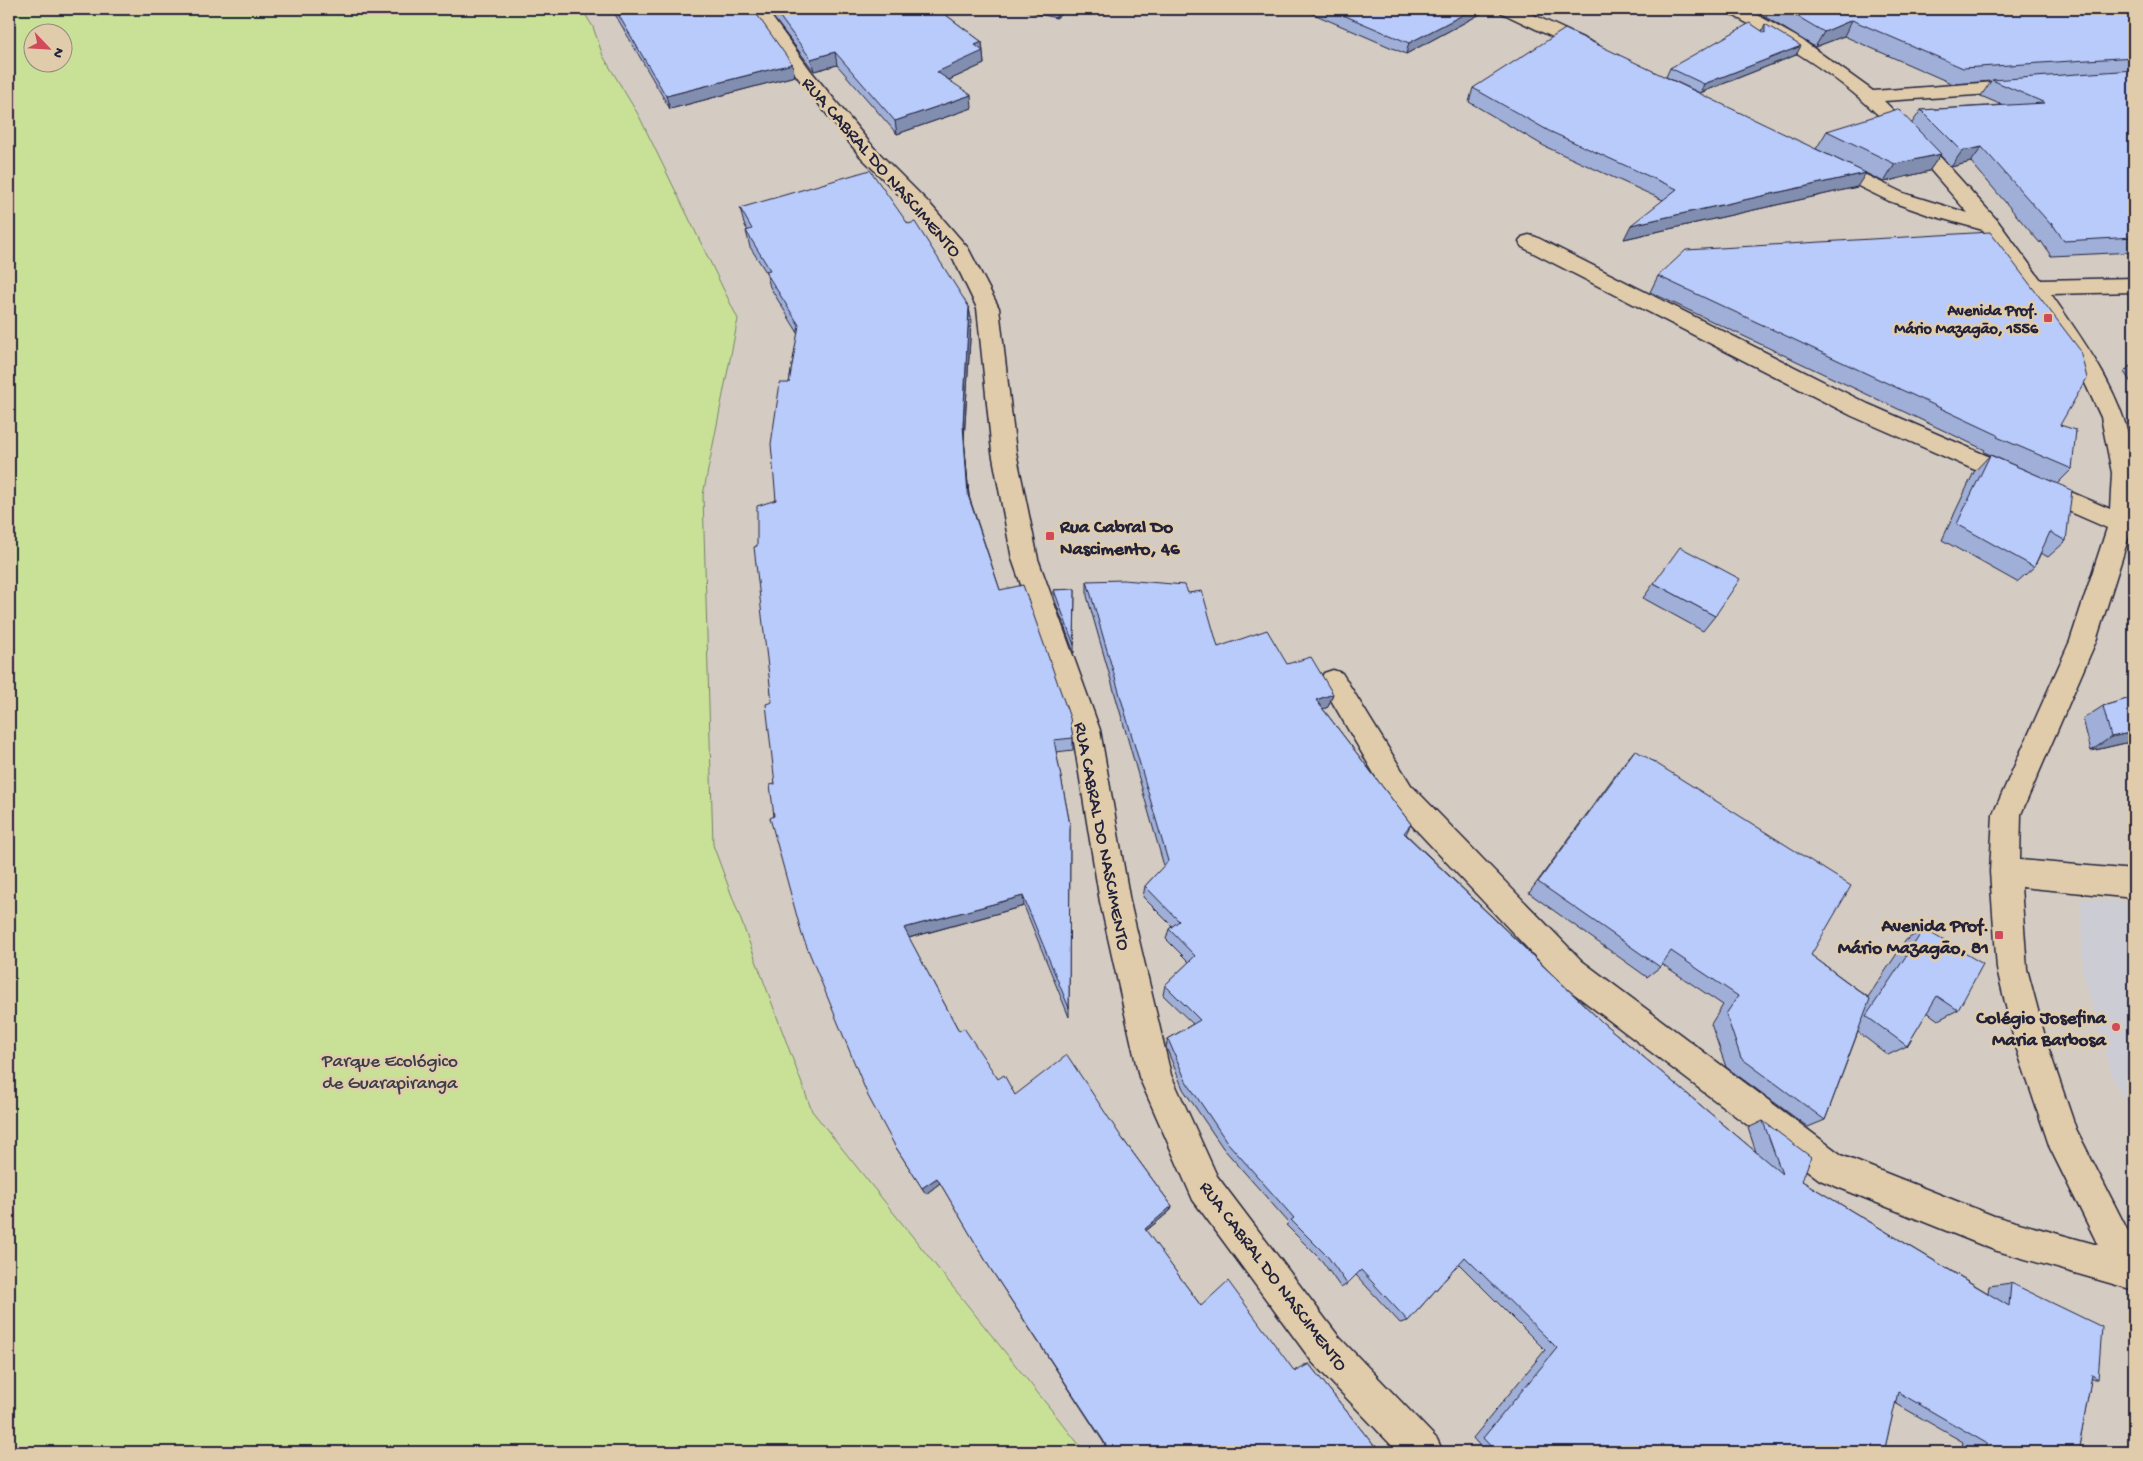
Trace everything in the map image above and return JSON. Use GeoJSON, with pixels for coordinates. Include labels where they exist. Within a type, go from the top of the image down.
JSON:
{"type":"FeatureCollection","features":[{"type":"Feature","properties":{"kind":"street","name":"RUA CABRAL DO NASCIMENTO"},"geometry":{"type":"LineString","coordinates":[[757,9],[805,75],[867,152],[922,208],[961,253],[988,308],[1004,452],[1025,559],[1086,730],[1100,803],[1115,902],[1155,1076],[1205,1188],[1326,1350],[1424,1452]]}},
{"type":"Feature","properties":{"kind":"street"},"geometry":{"type":"LineString","coordinates":[[1508,9],[1605,56]]}},
{"type":"Feature","properties":{"kind":"street"},"geometry":{"type":"LineString","coordinates":[[1735,9],[1796,44],[1869,96],[1936,164],[1990,225],[2036,287],[2084,358],[2113,417],[2124,473],[2128,524],[2083,642],[2007,814],[2005,872],[2012,969],[2031,1044],[2062,1136],[2132,1270]]}},
{"type":"Feature","properties":{"kind":"street"},"geometry":{"type":"LineString","coordinates":[[1869,96],[2036,85]]}},
{"type":"Feature","properties":{"kind":"street"},"geometry":{"type":"LineString","coordinates":[[1808,154],[1896,197],[1936,211],[1990,225]]}},
{"type":"Feature","properties":{"kind":"street"},"geometry":{"type":"LineString","coordinates":[[1529,242],[1860,410],[2128,524]]}},
{"type":"Feature","properties":{"kind":"street"},"geometry":{"type":"LineString","coordinates":[[2036,287],[2134,285]]}},
{"type":"Feature","properties":{"kind":"street"},"geometry":{"type":"LineString","coordinates":[[1333,682],[1401,794],[1571,972],[1832,1168],[1994,1233],[2132,1270]]}},
{"type":"Feature","properties":{"kind":"street"},"geometry":{"type":"LineString","coordinates":[[2005,872],[2134,884]]}},
{"type":"Feature","properties":{"kind":"shaded area","name":"Colégio Josefina Maria Barbosa"},"geometry":{"type":"Polygon","coordinates":[[[2081,899],[2134,903],[2134,1110],[2114,1082],[2083,972],[2081,899]]]}},
{"type":"Feature","properties":{"kind":"green space","name":"Parque Ecológico de Guarapiranga"},"geometry":{"type":"Polygon","coordinates":[[[9,9],[582,9],[593,27],[603,56],[639,116],[738,319],[703,495],[713,845],[812,1111],[1085,1452],[9,1452],[9,9]]]}},
{"type":"Feature","properties":{"kind":"building"},"geometry":{"type":"Polygon","coordinates":[[[615,9],[753,9],[792,64],[666,96],[615,9]]]}},
{"type":"Feature","properties":{"kind":"building"},"geometry":{"type":"Polygon","coordinates":[[[774,9],[938,9],[982,42],[975,45],[983,51],[937,72],[971,95],[895,121],[835,52],[811,59],[774,9]]]}},
{"type":"Feature","properties":{"kind":"building"},"geometry":{"type":"Polygon","coordinates":[[[1329,9],[1474,9],[1409,43],[1329,9]]]}},
{"type":"Feature","properties":{"kind":"building"},"geometry":{"type":"Polygon","coordinates":[[[1785,9],[2134,9],[2134,57],[1963,68],[1852,20],[1824,32],[1785,9]]]}},
{"type":"Feature","properties":{"kind":"building"},"geometry":{"type":"Polygon","coordinates":[[[1750,23],[1765,33],[1765,24],[1801,46],[1704,84],[1670,68],[1750,23]]]}},
{"type":"Feature","properties":{"kind":"building"},"geometry":{"type":"Polygon","coordinates":[[[1565,29],[1866,173],[1631,225],[1677,189],[1549,131],[1473,88],[1565,29]]]}},
{"type":"Feature","properties":{"kind":"building"},"geometry":{"type":"Polygon","coordinates":[[[2134,70],[2134,237],[2064,241],[2051,222],[2053,227],[1982,147],[1962,151],[1921,110],[2045,103],[1992,80],[2134,70]]]}},
{"type":"Feature","properties":{"kind":"building"},"geometry":{"type":"Polygon","coordinates":[[[1898,109],[1941,154],[1895,164],[1827,131],[1898,109]]]}},
{"type":"Feature","properties":{"kind":"building"},"geometry":{"type":"Polygon","coordinates":[[[870,170],[908,224],[915,222],[969,307],[963,425],[968,495],[1000,590],[1023,585],[1070,718],[1073,738],[1054,740],[1070,825],[1069,1008],[1023,896],[904,928],[959,1031],[964,1028],[998,1079],[1004,1075],[1015,1095],[1067,1055],[1122,1138],[1172,1206],[1145,1229],[1201,1306],[1228,1281],[1295,1372],[1309,1364],[1379,1452],[1110,1452],[990,1268],[937,1178],[922,1188],[895,1146],[868,1096],[802,935],[770,818],[774,816],[770,785],[775,784],[766,704],[772,702],[754,547],[757,546],[757,506],[776,500],[771,444],[780,383],[789,383],[799,325],[765,271],[770,270],[746,231],[752,229],[740,208],[870,170]]]}},
{"type":"Feature","properties":{"kind":"building"},"geometry":{"type":"Polygon","coordinates":[[[1990,232],[2080,350],[2087,378],[2060,425],[2076,430],[2072,469],[1997,437],[1998,435],[1658,276],[1686,250],[1990,232]]]}},
{"type":"Feature","properties":{"kind":"building"},"geometry":{"type":"Polygon","coordinates":[[[1990,455],[2072,490],[2066,541],[2050,532],[2034,567],[1957,524],[1990,455]]]}},
{"type":"Feature","properties":{"kind":"building"},"geometry":{"type":"Polygon","coordinates":[[[1680,547],[1740,579],[1715,616],[1654,583],[1680,547]]]}},
{"type":"Feature","properties":{"kind":"building"},"geometry":{"type":"Polygon","coordinates":[[[1123,580],[1185,585],[1188,593],[1202,591],[1218,647],[1267,630],[1287,664],[1311,657],[1333,694],[1316,700],[1411,824],[1404,833],[1602,1022],[1782,1174],[1763,1121],[1811,1157],[1802,1181],[2009,1306],[2011,1283],[2102,1327],[2098,1379],[2092,1375],[2078,1452],[1985,1452],[1986,1443],[1898,1392],[1884,1452],[1496,1452],[1483,1438],[1557,1348],[1465,1257],[1408,1321],[1361,1270],[1347,1284],[1328,1257],[1291,1220],[1294,1218],[1227,1142],[1186,1081],[1168,1039],[1200,1020],[1165,985],[1195,956],[1169,929],[1179,921],[1145,886],[1168,861],[1087,581],[1123,580]]]}},
{"type":"Feature","properties":{"kind":"building"},"geometry":{"type":"Polygon","coordinates":[[[1075,589],[1074,645],[1054,590],[1075,589]]]}},
{"type":"Feature","properties":{"kind":"building"},"geometry":{"type":"Polygon","coordinates":[[[2134,697],[2134,732],[2111,737],[2103,706],[2134,697]]]}},
{"type":"Feature","properties":{"kind":"building"},"geometry":{"type":"Polygon","coordinates":[[[1635,750],[1851,886],[1811,955],[1870,999],[1825,1120],[1741,1058],[1726,1014],[1738,996],[1671,951],[1660,967],[1538,882],[1635,750]]]}},
{"type":"Feature","properties":{"kind":"building"},"geometry":{"type":"Polygon","coordinates":[[[1924,929],[1983,964],[1958,1010],[1937,996],[1907,1046],[1866,1016],[1924,929]]]}},
{"type":"Feature","properties":{"kind":"place","name":"Avenida Prof. Mário Mazagão, 1556"},"geometry":{"type":"Point","coordinates":[2048,318]}},
{"type":"Feature","properties":{"kind":"place","name":"Rua Cabral Do Nascimento, 46"},"geometry":{"type":"Point","coordinates":[1050,536]}},
{"type":"Feature","properties":{"kind":"place","name":"Avenida Prof. Mário Mazagão, 81"},"geometry":{"type":"Point","coordinates":[1999,935]}},
{"type":"Feature","properties":{"kind":"place","name":"Colégio Josefina Maria Barbosa"},"geometry":{"type":"Point","coordinates":[2116,1027]}}]}
